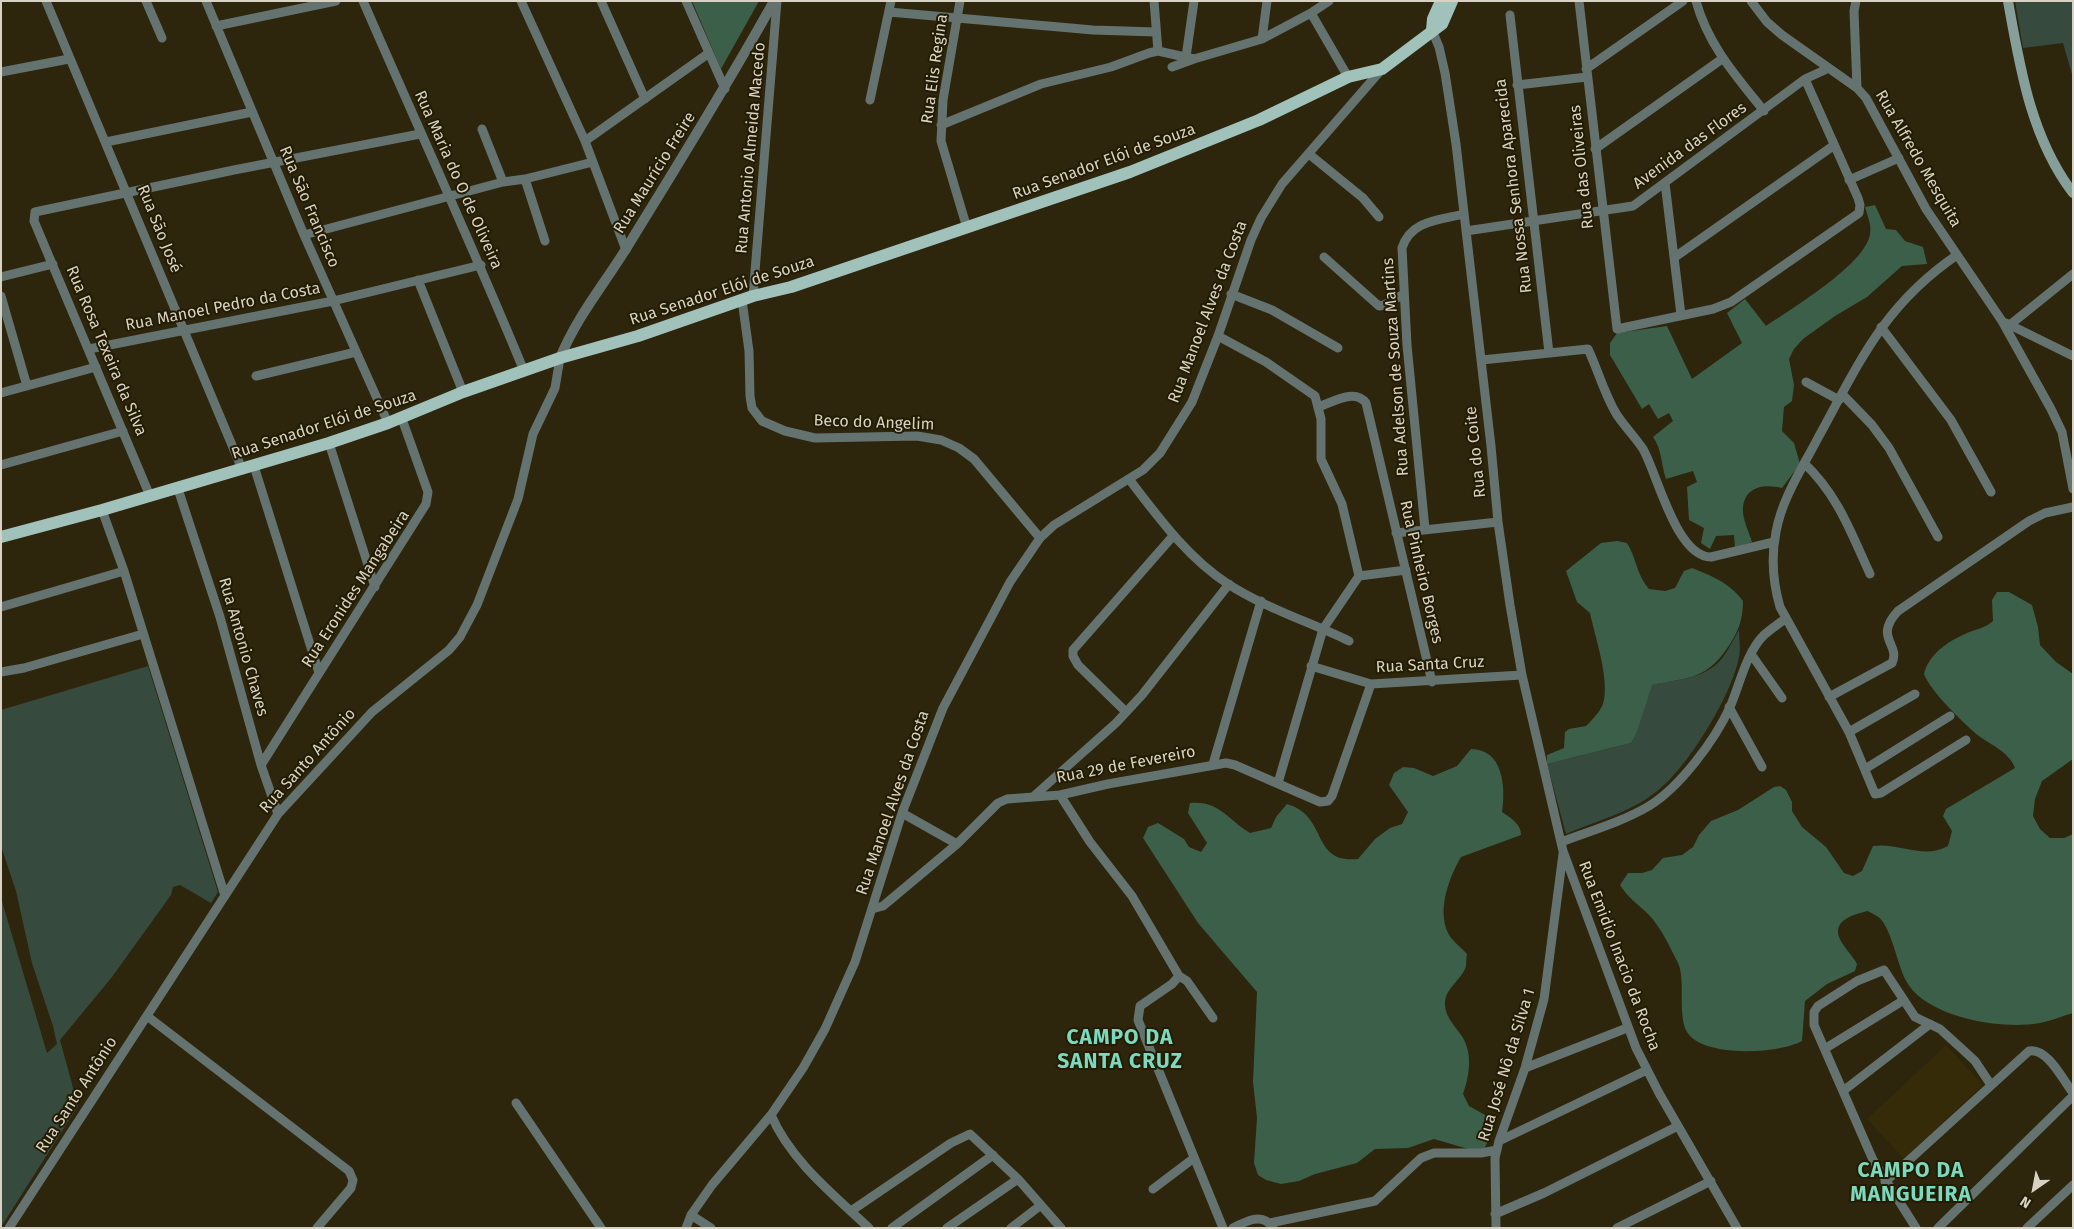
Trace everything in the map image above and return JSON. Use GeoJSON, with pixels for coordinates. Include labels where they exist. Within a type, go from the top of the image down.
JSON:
{"type":"FeatureCollection","features":[{"type":"Feature","properties":{"kind":"main road"},"geometry":{"type":"LineString","coordinates":[[1432,30],[1433,19],[1441,1]]}},
{"type":"Feature","properties":{"kind":"main road","name":"Rua Senador Elói de Souza"},"geometry":{"type":"LineString","coordinates":[[1,537],[178,488],[388,423],[463,392],[560,358],[638,336],[748,298],[791,287],[1120,176],[1259,120],[1348,78],[1382,69],[1442,24],[1452,1]]}},
{"type":"Feature","properties":{"kind":"main road"},"geometry":{"type":"LineString","coordinates":[[2008,1],[2032,112],[2042,141],[2073,193]]}},
{"type":"Feature","properties":{"kind":"street","name":"Rua São José"},"geometry":{"type":"LineString","coordinates":[[46,1],[69,59],[128,192],[184,330],[248,467],[320,673]]}},
{"type":"Feature","properties":{"kind":"street"},"geometry":{"type":"LineString","coordinates":[[146,1],[162,38]]}},
{"type":"Feature","properties":{"kind":"street","name":"Rua São Francisco"},"geometry":{"type":"LineString","coordinates":[[206,1],[304,235],[388,423]]}},
{"type":"Feature","properties":{"kind":"street"},"geometry":{"type":"LineString","coordinates":[[216,26],[336,1]]}},
{"type":"Feature","properties":{"kind":"street","name":"Rua Maria do O de Oliveira"},"geometry":{"type":"LineString","coordinates":[[363,1],[420,134],[451,196],[524,371]]}},
{"type":"Feature","properties":{"kind":"street"},"geometry":{"type":"LineString","coordinates":[[521,1],[585,141],[626,250]]}},
{"type":"Feature","properties":{"kind":"street"},"geometry":{"type":"LineString","coordinates":[[601,1],[645,99]]}},
{"type":"Feature","properties":{"kind":"street"},"geometry":{"type":"LineString","coordinates":[[686,1],[725,89]]}},
{"type":"Feature","properties":{"kind":"street","name":"Rua Maurício Freire"},"geometry":{"type":"LineString","coordinates":[[560,358],[571,332],[626,250],[725,89],[775,1]]}},
{"type":"Feature","properties":{"kind":"street","name":"Rua Antonio Almeida Macedo"},"geometry":{"type":"LineString","coordinates":[[748,298],[775,1]]}},
{"type":"Feature","properties":{"kind":"street"},"geometry":{"type":"LineString","coordinates":[[870,100],[891,1]]}},
{"type":"Feature","properties":{"kind":"street","name":"Rua Elis Regina"},"geometry":{"type":"LineString","coordinates":[[960,1],[948,67],[941,125],[943,150],[967,228]]}},
{"type":"Feature","properties":{"kind":"street"},"geometry":{"type":"LineString","coordinates":[[1154,1],[1158,51]]}},
{"type":"Feature","properties":{"kind":"street"},"geometry":{"type":"LineString","coordinates":[[1190,58],[1194,1]]}},
{"type":"Feature","properties":{"kind":"street"},"geometry":{"type":"LineString","coordinates":[[1262,39],[1267,1]]}},
{"type":"Feature","properties":{"kind":"street"},"geometry":{"type":"LineString","coordinates":[[1172,67],[1190,58],[1262,39],[1312,13],[1329,1]]}},
{"type":"Feature","properties":{"kind":"street","name":"Rua das Oliveiras"},"geometry":{"type":"LineString","coordinates":[[1580,1],[1595,149],[1617,329],[1681,315]]}},
{"type":"Feature","properties":{"kind":"street"},"geometry":{"type":"LineString","coordinates":[[1517,85],[1587,73],[1683,1]]}},
{"type":"Feature","properties":{"kind":"street"},"geometry":{"type":"LineString","coordinates":[[1696,1],[1704,27],[1722,59],[1764,111]]}},
{"type":"Feature","properties":{"kind":"street","name":"Rua Alfredo Mesquita"},"geometry":{"type":"LineString","coordinates":[[1751,1],[1767,22],[1857,88],[1873,110],[1926,209],[2006,323],[2051,408],[2070,450],[2073,489]]}},
{"type":"Feature","properties":{"kind":"street"},"geometry":{"type":"LineString","coordinates":[[1856,1],[1854,11],[1857,88]]}},
{"type":"Feature","properties":{"kind":"street"},"geometry":{"type":"LineString","coordinates":[[889,12],[1093,30],[1156,32]]}},
{"type":"Feature","properties":{"kind":"street"},"geometry":{"type":"LineString","coordinates":[[1312,13],[1348,78]]}},
{"type":"Feature","properties":{"kind":"street","name":"Rua Nossa Senhora Aparecida"},"geometry":{"type":"LineString","coordinates":[[1510,15],[1549,353]]}},
{"type":"Feature","properties":{"kind":"street","name":"Rua do Coite"},"geometry":{"type":"LineString","coordinates":[[1432,30],[1439,47],[1456,144],[1482,360],[1498,522],[1522,675],[1562,846]]}},
{"type":"Feature","properties":{"kind":"street"},"geometry":{"type":"LineString","coordinates":[[941,125],[1042,84],[1111,67],[1158,51],[1190,58]]}},
{"type":"Feature","properties":{"kind":"street"},"geometry":{"type":"LineString","coordinates":[[585,141],[709,53]]}},
{"type":"Feature","properties":{"kind":"street"},"geometry":{"type":"LineString","coordinates":[[1,72],[69,59]]}},
{"type":"Feature","properties":{"kind":"street"},"geometry":{"type":"LineString","coordinates":[[1595,149],[1722,59]]}},
{"type":"Feature","properties":{"kind":"street","name":"Avenida das Flores"},"geometry":{"type":"LineString","coordinates":[[1466,231],[1633,206],[1805,79],[1829,68]]}},
{"type":"Feature","properties":{"kind":"street","name":"Rua Manoel Alves da Costa"},"geometry":{"type":"LineString","coordinates":[[686,1224],[712,1185],[771,1115],[803,1068],[825,1029],[854,962],[902,814],[943,708],[1010,582],[1040,538],[1054,525],[1143,470],[1160,453],[1176,431],[1192,402],[1261,218],[1282,184],[1382,69]]}},
{"type":"Feature","properties":{"kind":"street"},"geometry":{"type":"LineString","coordinates":[[1665,183],[1681,315],[1714,309],[1731,302],[1858,214],[1860,205],[1805,79]]}},
{"type":"Feature","properties":{"kind":"street"},"geometry":{"type":"LineString","coordinates":[[106,142],[252,112]]}},
{"type":"Feature","properties":{"kind":"street"},"geometry":{"type":"LineString","coordinates":[[482,130],[503,182]]}},
{"type":"Feature","properties":{"kind":"street"},"geometry":{"type":"LineString","coordinates":[[128,192],[420,134]]}},
{"type":"Feature","properties":{"kind":"street"},"geometry":{"type":"LineString","coordinates":[[1674,257],[1833,146]]}},
{"type":"Feature","properties":{"kind":"street"},"geometry":{"type":"LineString","coordinates":[[1309,154],[1364,198],[1379,217]]}},
{"type":"Feature","properties":{"kind":"street"},"geometry":{"type":"LineString","coordinates":[[1849,180],[1899,158]]}},
{"type":"Feature","properties":{"kind":"street"},"geometry":{"type":"LineString","coordinates":[[304,235],[503,182],[525,179],[593,162]]}},
{"type":"Feature","properties":{"kind":"street"},"geometry":{"type":"LineString","coordinates":[[525,179],[545,241]]}},
{"type":"Feature","properties":{"kind":"street","name":"Rua Rosa Texeira da Silva"},"geometry":{"type":"LineString","coordinates":[[128,192],[37,211],[33,218],[150,496]]}},
{"type":"Feature","properties":{"kind":"street","name":"Rua Adelson de Souza Martins"},"geometry":{"type":"LineString","coordinates":[[1425,529],[1404,294],[1402,248],[1413,229],[1425,223],[1464,214]]}},
{"type":"Feature","properties":{"kind":"street"},"geometry":{"type":"LineString","coordinates":[[1957,255],[1917,285],[1881,327],[1804,463],[1783,508],[1774,542],[1775,590],[1785,619],[1849,732],[1875,794],[1881,793],[1966,740]]}},
{"type":"Feature","properties":{"kind":"street"},"geometry":{"type":"LineString","coordinates":[[1324,257],[1379,306],[1404,294]]}},
{"type":"Feature","properties":{"kind":"street"},"geometry":{"type":"LineString","coordinates":[[1,276],[53,264]]}},
{"type":"Feature","properties":{"kind":"street","name":"Rua Manoel Pedro da Costa"},"geometry":{"type":"LineString","coordinates":[[88,349],[333,301],[480,265]]}},
{"type":"Feature","properties":{"kind":"street"},"geometry":{"type":"LineString","coordinates":[[2073,274],[2006,323],[2073,356]]}},
{"type":"Feature","properties":{"kind":"street"},"geometry":{"type":"LineString","coordinates":[[418,280],[463,392]]}},
{"type":"Feature","properties":{"kind":"street"},"geometry":{"type":"LineString","coordinates":[[1231,294],[1272,310],[1338,348]]}},
{"type":"Feature","properties":{"kind":"street"},"geometry":{"type":"LineString","coordinates":[[1,296],[27,386]]}},
{"type":"Feature","properties":{"kind":"street","name":"Beco do Angelim"},"geometry":{"type":"LineString","coordinates":[[748,298],[750,396],[752,408],[762,421],[785,431],[815,438],[917,436],[941,440],[959,448],[974,459],[1040,538]]}},
{"type":"Feature","properties":{"kind":"street"},"geometry":{"type":"LineString","coordinates":[[1881,327],[1951,420],[1991,492]]}},
{"type":"Feature","properties":{"kind":"street"},"geometry":{"type":"LineString","coordinates":[[1218,336],[1299,384],[1315,396],[1318,407],[1321,459],[1342,504],[1360,576],[1324,629],[1311,666],[1278,783]]}},
{"type":"Feature","properties":{"kind":"street"},"geometry":{"type":"LineString","coordinates":[[1482,360],[1588,349],[1617,414],[1642,448],[1677,527],[1695,551],[1703,556],[1711,557],[1774,542]]}},
{"type":"Feature","properties":{"kind":"street"},"geometry":{"type":"LineString","coordinates":[[256,376],[356,352]]}},
{"type":"Feature","properties":{"kind":"street","name":"Rua Santo Antônio"},"geometry":{"type":"LineString","coordinates":[[9,1228],[278,814],[372,712],[449,650],[460,636],[477,605],[518,499],[533,434],[556,388],[560,358]]}},
{"type":"Feature","properties":{"kind":"street"},"geometry":{"type":"LineString","coordinates":[[1,393],[96,367]]}},
{"type":"Feature","properties":{"kind":"street"},"geometry":{"type":"LineString","coordinates":[[1806,382],[1840,397],[1872,425],[1889,448],[1938,537]]}},
{"type":"Feature","properties":{"kind":"street","name":"Rua Pinheiro Borges"},"geometry":{"type":"LineString","coordinates":[[1318,407],[1354,396],[1361,397],[1366,403],[1432,682]]}},
{"type":"Feature","properties":{"kind":"street","name":"Rua Eronides Mangabeira"},"geometry":{"type":"LineString","coordinates":[[260,765],[428,501],[428,492],[402,418]]}},
{"type":"Feature","properties":{"kind":"street"},"geometry":{"type":"LineString","coordinates":[[1,465],[123,431]]}},
{"type":"Feature","properties":{"kind":"street"},"geometry":{"type":"LineString","coordinates":[[329,442],[375,587]]}},
{"type":"Feature","properties":{"kind":"street"},"geometry":{"type":"LineString","coordinates":[[1804,463],[1822,480],[1840,507],[1870,574]]}},
{"type":"Feature","properties":{"kind":"street"},"geometry":{"type":"LineString","coordinates":[[1129,479],[1173,536],[1229,584],[1261,601],[1349,641]]}},
{"type":"Feature","properties":{"kind":"street","name":"Rua Antonio Chaves"},"geometry":{"type":"LineString","coordinates":[[178,488],[231,654],[260,765],[278,814]]}},
{"type":"Feature","properties":{"kind":"street"},"geometry":{"type":"LineString","coordinates":[[1829,697],[1892,663],[1893,656],[1886,628],[1888,622],[1898,611],[2029,521],[2046,514],[2073,507]]}},
{"type":"Feature","properties":{"kind":"street"},"geometry":{"type":"LineString","coordinates":[[102,510],[124,571],[142,634],[225,896]]}},
{"type":"Feature","properties":{"kind":"street"},"geometry":{"type":"LineString","coordinates":[[1396,533],[1498,522]]}},
{"type":"Feature","properties":{"kind":"street"},"geometry":{"type":"LineString","coordinates":[[1126,712],[1084,673],[1074,660],[1072,652],[1173,536]]}},
{"type":"Feature","properties":{"kind":"street"},"geometry":{"type":"LineString","coordinates":[[1360,576],[1406,570]]}},
{"type":"Feature","properties":{"kind":"street"},"geometry":{"type":"LineString","coordinates":[[1,607],[124,571]]}},
{"type":"Feature","properties":{"kind":"street"},"geometry":{"type":"LineString","coordinates":[[1034,796],[1126,712],[1229,584]]}},
{"type":"Feature","properties":{"kind":"street"},"geometry":{"type":"LineString","coordinates":[[1213,764],[1261,601]]}},
{"type":"Feature","properties":{"kind":"street"},"geometry":{"type":"LineString","coordinates":[[1562,846],[1633,815],[1665,794],[1700,754],[1729,707],[1751,654],[1764,636],[1785,619]]}},
{"type":"Feature","properties":{"kind":"street"},"geometry":{"type":"LineString","coordinates":[[1,672],[24,668],[142,634]]}},
{"type":"Feature","properties":{"kind":"street"},"geometry":{"type":"LineString","coordinates":[[1751,654],[1782,698]]}},
{"type":"Feature","properties":{"kind":"street","name":"Rua Santa Cruz"},"geometry":{"type":"LineString","coordinates":[[1311,666],[1371,684],[1432,682],[1522,675]]}},
{"type":"Feature","properties":{"kind":"street","name":"Rua 29 de Fevereiro"},"geometry":{"type":"LineString","coordinates":[[872,909],[883,906],[957,844],[998,803],[1007,799],[1060,795],[1213,764],[1236,764],[1320,802],[1328,801],[1332,796],[1371,684]]}},
{"type":"Feature","properties":{"kind":"street"},"geometry":{"type":"LineString","coordinates":[[1849,732],[1915,694]]}},
{"type":"Feature","properties":{"kind":"street"},"geometry":{"type":"LineString","coordinates":[[1729,707],[1762,767]]}},
{"type":"Feature","properties":{"kind":"street"},"geometry":{"type":"LineString","coordinates":[[1865,769],[1950,716]]}},
{"type":"Feature","properties":{"kind":"street"},"geometry":{"type":"LineString","coordinates":[[1060,795],[1090,842],[1132,896],[1180,976],[1187,981],[1213,1018]]}},
{"type":"Feature","properties":{"kind":"street"},"geometry":{"type":"LineString","coordinates":[[902,814],[957,844]]}},
{"type":"Feature","properties":{"kind":"street","name":"Rua Emidio Inacio da Rocha"},"geometry":{"type":"LineString","coordinates":[[1562,846],[1627,1028],[1647,1070],[1737,1228]]}},
{"type":"Feature","properties":{"kind":"street","name":"Rua José Nô da Silva 1"},"geometry":{"type":"LineString","coordinates":[[1496,1228],[1498,1145],[1525,1068],[1544,999],[1562,846]]}},
{"type":"Feature","properties":{"kind":"street"},"geometry":{"type":"LineString","coordinates":[[1916,1228],[1872,1160],[1842,1091],[1826,1048],[1814,1025],[1814,1012],[1818,1006],[1857,981],[1884,970],[1915,1017],[1940,1029],[1975,1061],[1991,1085]]}},
{"type":"Feature","properties":{"kind":"street"},"geometry":{"type":"LineString","coordinates":[[1180,976],[1172,984],[1143,1003],[1138,1014],[1143,1036],[1223,1228]]}},
{"type":"Feature","properties":{"kind":"street"},"geometry":{"type":"LineString","coordinates":[[1826,1048],[1904,1000]]}},
{"type":"Feature","properties":{"kind":"street"},"geometry":{"type":"LineString","coordinates":[[147,1016],[349,1171],[353,1180],[351,1188],[317,1228]]}},
{"type":"Feature","properties":{"kind":"street"},"geometry":{"type":"LineString","coordinates":[[1842,1091],[1930,1024]]}},
{"type":"Feature","properties":{"kind":"street"},"geometry":{"type":"LineString","coordinates":[[1525,1068],[1627,1028]]}},
{"type":"Feature","properties":{"kind":"street"},"geometry":{"type":"LineString","coordinates":[[1886,1182],[2018,1058],[2034,1050],[2043,1053],[2073,1094],[1938,1228]]}},
{"type":"Feature","properties":{"kind":"street"},"geometry":{"type":"LineString","coordinates":[[1232,1228],[1255,1218],[1272,1226],[1375,1201],[1421,1158],[1434,1154],[1481,1153],[1647,1070]]}},
{"type":"Feature","properties":{"kind":"street"},"geometry":{"type":"LineString","coordinates":[[516,1103],[601,1228]]}},
{"type":"Feature","properties":{"kind":"street"},"geometry":{"type":"LineString","coordinates":[[771,1115],[780,1136],[794,1153],[869,1228]]}},
{"type":"Feature","properties":{"kind":"street"},"geometry":{"type":"LineString","coordinates":[[1495,1214],[1544,1193],[1678,1126]]}},
{"type":"Feature","properties":{"kind":"street"},"geometry":{"type":"LineString","coordinates":[[851,1211],[951,1143],[969,1134],[976,1138],[1018,1179],[1062,1228]]}},
{"type":"Feature","properties":{"kind":"street"},"geometry":{"type":"LineString","coordinates":[[892,1228],[993,1155]]}},
{"type":"Feature","properties":{"kind":"street"},"geometry":{"type":"LineString","coordinates":[[1152,1189],[1194,1158]]}},
{"type":"Feature","properties":{"kind":"street"},"geometry":{"type":"LineString","coordinates":[[947,1228],[1018,1179]]}},
{"type":"Feature","properties":{"kind":"street"},"geometry":{"type":"LineString","coordinates":[[1617,1228],[1711,1181]]}},
{"type":"Feature","properties":{"kind":"street"},"geometry":{"type":"LineString","coordinates":[[2027,1228],[2073,1185]]}},
{"type":"Feature","properties":{"kind":"street"},"geometry":{"type":"LineString","coordinates":[[1011,1228],[1041,1205]]}},
{"type":"Feature","properties":{"kind":"street"},"geometry":{"type":"LineString","coordinates":[[686,1224],[710,1228]]}},
{"type":"Feature","properties":{"kind":"shaded area"},"geometry":{"type":"Polygon","coordinates":[[[1946,1045],[1983,1085],[1904,1159],[1867,1119],[1946,1045]]]}},
{"type":"Feature","properties":{"kind":"green space"},"geometry":{"type":"Polygon","coordinates":[[[692,1],[759,1],[721,69],[692,1]]]}},
{"type":"Feature","properties":{"kind":"green space"},"geometry":{"type":"Polygon","coordinates":[[[2015,1],[2073,1],[2073,78],[2063,43],[2023,48],[2015,1]]]}},
{"type":"Feature","properties":{"kind":"green space"},"geometry":{"type":"Polygon","coordinates":[[[1875,205],[1886,229],[1896,230],[1905,241],[1923,247],[1927,264],[1902,266],[1867,297],[1835,316],[1803,339],[1794,349],[1789,359],[1794,385],[1792,401],[1784,407],[1782,431],[1794,443],[1800,464],[1782,488],[1769,486],[1757,488],[1748,495],[1743,512],[1752,542],[1735,548],[1734,535],[1716,536],[1710,549],[1701,543],[1704,528],[1689,520],[1687,487],[1697,482],[1693,471],[1666,479],[1660,452],[1653,437],[1673,421],[1669,413],[1658,419],[1649,404],[1642,409],[1610,355],[1610,343],[1617,333],[1667,326],[1692,379],[1742,343],[1727,313],[1745,299],[1766,326],[1826,285],[1856,259],[1865,246],[1870,234],[1870,224],[1865,207],[1875,205]]]}},
{"type":"Feature","properties":{"kind":"green space"},"geometry":{"type":"Polygon","coordinates":[[[1617,541],[1627,543],[1642,578],[1649,589],[1665,591],[1675,588],[1684,571],[1692,568],[1713,577],[1732,589],[1743,601],[1740,624],[1722,656],[1705,671],[1687,678],[1652,685],[1636,735],[1631,743],[1547,764],[1547,755],[1564,748],[1565,732],[1569,729],[1586,726],[1596,716],[1603,704],[1605,694],[1603,671],[1590,613],[1577,602],[1566,571],[1601,543],[1617,541]]]}},
{"type":"Feature","properties":{"kind":"green space"},"geometry":{"type":"Polygon","coordinates":[[[1997,592],[2009,592],[2032,605],[2038,627],[2040,645],[2056,662],[2073,674],[2073,759],[2042,781],[2035,799],[2033,816],[2040,829],[2050,838],[2064,838],[2073,834],[2073,1013],[2040,1023],[2006,1025],[1965,1018],[1946,1012],[1929,1003],[1915,992],[1905,979],[1883,922],[1868,911],[1847,918],[1839,926],[1840,940],[1857,964],[1855,971],[1827,984],[1805,1001],[1802,1041],[1776,1049],[1739,1051],[1705,1045],[1692,1038],[1685,1028],[1683,1019],[1680,968],[1657,925],[1626,894],[1620,885],[1628,873],[1642,873],[1652,870],[1663,858],[1682,855],[1693,847],[1699,835],[1711,821],[1738,810],[1774,787],[1780,786],[1786,790],[1792,802],[1792,811],[1802,827],[1826,847],[1844,873],[1853,876],[1862,871],[1873,846],[1883,845],[1929,851],[1939,850],[1948,846],[1952,831],[1943,816],[1946,809],[2015,768],[2003,752],[1975,733],[1954,713],[1939,697],[1924,674],[1930,660],[1945,645],[1993,621],[1992,600],[1997,592]]]}},
{"type":"Feature","properties":{"kind":"green space"},"geometry":{"type":"Polygon","coordinates":[[[1739,630],[1740,647],[1735,673],[1718,710],[1681,767],[1656,792],[1636,805],[1566,834],[1547,764],[1631,743],[1636,735],[1651,685],[1695,676],[1711,669],[1724,656],[1739,630]]]}},
{"type":"Feature","properties":{"kind":"green space"},"geometry":{"type":"Polygon","coordinates":[[[148,666],[218,892],[211,903],[180,885],[173,887],[171,895],[112,977],[60,1040],[78,1106],[1,1227],[1,898],[47,1053],[57,1044],[32,963],[16,891],[1,846],[1,710],[148,666]]]}},
{"type":"Feature","properties":{"kind":"green space"},"geometry":{"type":"Polygon","coordinates":[[[1471,749],[1490,755],[1496,762],[1502,781],[1502,812],[1517,824],[1521,831],[1521,835],[1461,857],[1452,874],[1444,904],[1445,924],[1448,933],[1467,954],[1465,969],[1448,992],[1445,1001],[1446,1012],[1463,1038],[1468,1052],[1468,1073],[1463,1094],[1469,1106],[1494,1120],[1492,1133],[1482,1153],[1434,1139],[1408,1148],[1375,1149],[1357,1163],[1315,1174],[1299,1181],[1281,1184],[1266,1180],[1258,1175],[1254,1163],[1257,1118],[1253,1082],[1257,992],[1198,923],[1143,838],[1148,827],[1158,823],[1184,839],[1189,847],[1201,852],[1207,843],[1188,813],[1190,803],[1208,804],[1216,807],[1250,833],[1271,828],[1276,817],[1287,804],[1300,810],[1309,818],[1326,847],[1333,854],[1343,859],[1358,859],[1375,839],[1390,828],[1402,824],[1408,812],[1389,785],[1394,773],[1403,767],[1414,768],[1433,776],[1457,766],[1471,749]]]}},
{"type":"Feature","properties":{"kind":"district","name":"CAMPO DA SANTA CRUZ"},"geometry":{"type":"Point","coordinates":[1120,1050]}},
{"type":"Feature","properties":{"kind":"district","name":"CAMPO DA MANGUEIRA"},"geometry":{"type":"Point","coordinates":[1911,1183]}}]}
